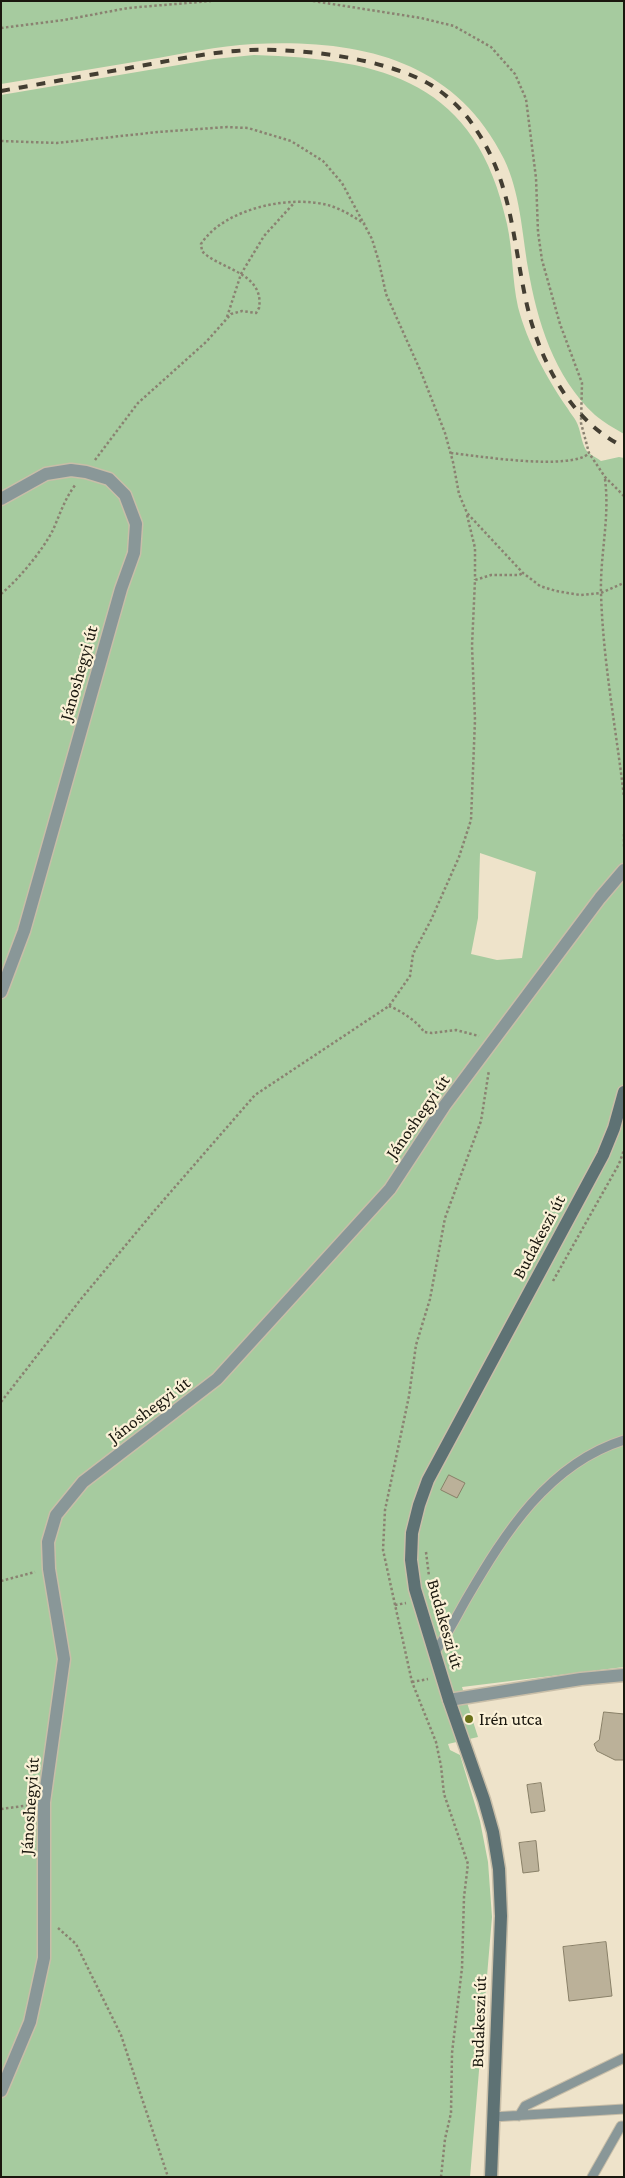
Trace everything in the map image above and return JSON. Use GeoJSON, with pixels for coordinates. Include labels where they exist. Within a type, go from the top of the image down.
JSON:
{"type":"FeatureCollection","features":[{"type":"Feature","properties":{"kind":"main road","name":"Budakeszi út"},"geometry":{"type":"LineString","coordinates":[[491,2177],[501,1916],[499,1869],[484,1800],[417,1601],[411,1560],[413,1528],[423,1492],[603,1155],[614,1128],[624,1092]]}},
{"type":"Feature","properties":{"kind":"street","name":"Jánoshegyi út"},"geometry":{"type":"LineString","coordinates":[[1,498],[46,474],[71,470],[86,472],[109,479],[125,495],[136,524],[134,553],[121,589],[24,931],[1,992]]}},
{"type":"Feature","properties":{"kind":"street","name":"Jánoshegyi út"},"geometry":{"type":"LineString","coordinates":[[1,2091],[30,2022],[44,1958],[44,1802],[64,1659],[49,1569],[48,1542],[56,1514],[83,1482],[217,1379],[390,1189],[445,1105],[600,898],[624,870]]}},
{"type":"Feature","properties":{"kind":"street"},"geometry":{"type":"LineString","coordinates":[[449,1700],[582,1679],[624,1676]]}},
{"type":"Feature","properties":{"kind":"lane"},"geometry":{"type":"LineString","coordinates":[[434,1653],[447,1635],[489,1561],[536,1496],[572,1466],[592,1453],[624,1440]]}},
{"type":"Feature","properties":{"kind":"lane"},"geometry":{"type":"LineString","coordinates":[[519,2116],[525,2106],[624,2058]]}},
{"type":"Feature","properties":{"kind":"lane"},"geometry":{"type":"LineString","coordinates":[[493,2117],[624,2109]]}},
{"type":"Feature","properties":{"kind":"lane"},"geometry":{"type":"LineString","coordinates":[[592,2177],[621,2126],[624,2126]]}},
{"type":"Feature","properties":{"kind":"path"},"geometry":{"type":"LineString","coordinates":[[1,28],[64,20],[128,8],[211,1]]}},
{"type":"Feature","properties":{"kind":"path"},"geometry":{"type":"LineString","coordinates":[[313,1],[421,18],[454,26],[492,47],[515,74],[526,99],[536,178],[537,224],[542,260],[560,324],[582,383],[581,424],[589,453],[604,477],[624,496]]}},
{"type":"Feature","properties":{"kind":"path"},"geometry":{"type":"LineString","coordinates":[[1,141],[57,143],[227,127],[260,130],[291,141],[323,161],[342,183],[366,224],[376,250],[386,294],[421,372],[451,453],[459,494],[467,513],[475,548],[472,646],[475,720],[471,820],[459,857],[431,920],[413,954],[410,976],[389,1006],[255,1096],[87,1292],[1,1402]]}},
{"type":"Feature","properties":{"kind":"path"},"geometry":{"type":"LineString","coordinates":[[1,594],[21,575],[45,544],[70,492],[138,402],[206,342],[226,319],[235,312],[256,313],[259,308],[260,301],[255,289],[241,274],[204,254],[200,246],[206,237],[234,217],[253,209],[295,202],[332,206],[366,224]]}},
{"type":"Feature","properties":{"kind":"path"},"geometry":{"type":"LineString","coordinates":[[226,319],[241,274],[264,236],[295,202]]}},
{"type":"Feature","properties":{"kind":"path"},"geometry":{"type":"LineString","coordinates":[[451,453],[525,461],[574,461],[585,458],[589,453]]}},
{"type":"Feature","properties":{"kind":"path"},"geometry":{"type":"LineString","coordinates":[[604,477],[607,498],[601,593],[605,671],[624,797]]}},
{"type":"Feature","properties":{"kind":"path"},"geometry":{"type":"LineString","coordinates":[[467,513],[523,573],[535,583],[556,591],[580,595],[601,593],[624,583]]}},
{"type":"Feature","properties":{"kind":"path"},"geometry":{"type":"LineString","coordinates":[[475,580],[491,575],[519,575],[523,573]]}},
{"type":"Feature","properties":{"kind":"path"},"geometry":{"type":"LineString","coordinates":[[624,834],[624,848]]}},
{"type":"Feature","properties":{"kind":"path"},"geometry":{"type":"LineString","coordinates":[[389,1006],[420,1026],[424,1032],[456,1030],[493,1042],[489,1079],[480,1121],[445,1218],[430,1299],[416,1345],[409,1396],[384,1520],[383,1550],[412,1682],[436,1742],[444,1794],[468,1864],[464,1897],[462,1968],[452,2053],[451,2113],[445,2139],[441,2177]]}},
{"type":"Feature","properties":{"kind":"path"},"geometry":{"type":"LineString","coordinates":[[550,1286],[619,1164],[624,1150]]}},
{"type":"Feature","properties":{"kind":"path"},"geometry":{"type":"LineString","coordinates":[[426,1551],[429,1579]]}},
{"type":"Feature","properties":{"kind":"path"},"geometry":{"type":"LineString","coordinates":[[1,1581],[49,1569]]}},
{"type":"Feature","properties":{"kind":"path"},"geometry":{"type":"LineString","coordinates":[[1,1810],[15,1806],[27,1807],[35,1803],[44,1802]]}},
{"type":"Feature","properties":{"kind":"path"},"geometry":{"type":"LineString","coordinates":[[44,1915],[76,1944],[121,2035],[168,2177]]}},
{"type":"Feature","properties":{"kind":"green space"},"geometry":{"type":"Polygon","coordinates":[[[1,1],[624,1],[624,434],[595,415],[581,400],[558,366],[536,308],[517,198],[504,159],[483,125],[458,98],[430,77],[399,62],[365,52],[329,46],[292,43],[213,48],[1,84],[1,1]]]}},
{"type":"Feature","properties":{"kind":"green space"},"geometry":{"type":"Polygon","coordinates":[[[254,55],[345,63],[384,73],[418,88],[448,109],[473,138],[493,176],[507,224],[518,307],[539,360],[576,421],[586,450],[601,461],[619,457],[624,458],[624,1667],[462,1687],[478,1737],[448,1744],[450,1750],[460,1755],[480,1821],[488,1862],[492,1917],[470,2177],[1,2177],[1,95],[214,59],[254,55]],[[480,853],[478,918],[471,954],[497,960],[522,958],[536,872],[480,853]]]}},
{"type":"Feature","properties":{"kind":"building"},"geometry":{"type":"Polygon","coordinates":[[[449,1475],[465,1483],[457,1498],[441,1490],[449,1475]]]}},
{"type":"Feature","properties":{"kind":"building"},"geometry":{"type":"Polygon","coordinates":[[[604,1712],[624,1714],[624,1760],[615,1760],[597,1751],[594,1744],[599,1740],[604,1712]]]}},
{"type":"Feature","properties":{"kind":"building"},"geometry":{"type":"Polygon","coordinates":[[[541,1783],[545,1811],[531,1813],[527,1785],[541,1783]]]}},
{"type":"Feature","properties":{"kind":"building"},"geometry":{"type":"Polygon","coordinates":[[[536,1841],[539,1871],[523,1873],[519,1843],[536,1841]]]}},
{"type":"Feature","properties":{"kind":"building"},"geometry":{"type":"Polygon","coordinates":[[[606,1942],[612,1996],[569,2001],[563,1947],[606,1942]]]}},
{"type":"Feature","properties":{"kind":"railway"},"geometry":{"type":"LineString","coordinates":[[1,91],[204,55],[258,50],[309,52],[363,61],[411,75],[431,85],[462,111],[473,124],[490,153],[499,176],[512,224],[531,321],[537,340],[554,377],[577,410],[607,437],[624,447]]}},
{"type":"Feature","properties":{"kind":"place","name":"Irén utca"},"geometry":{"type":"Point","coordinates":[469,1719]}}]}
